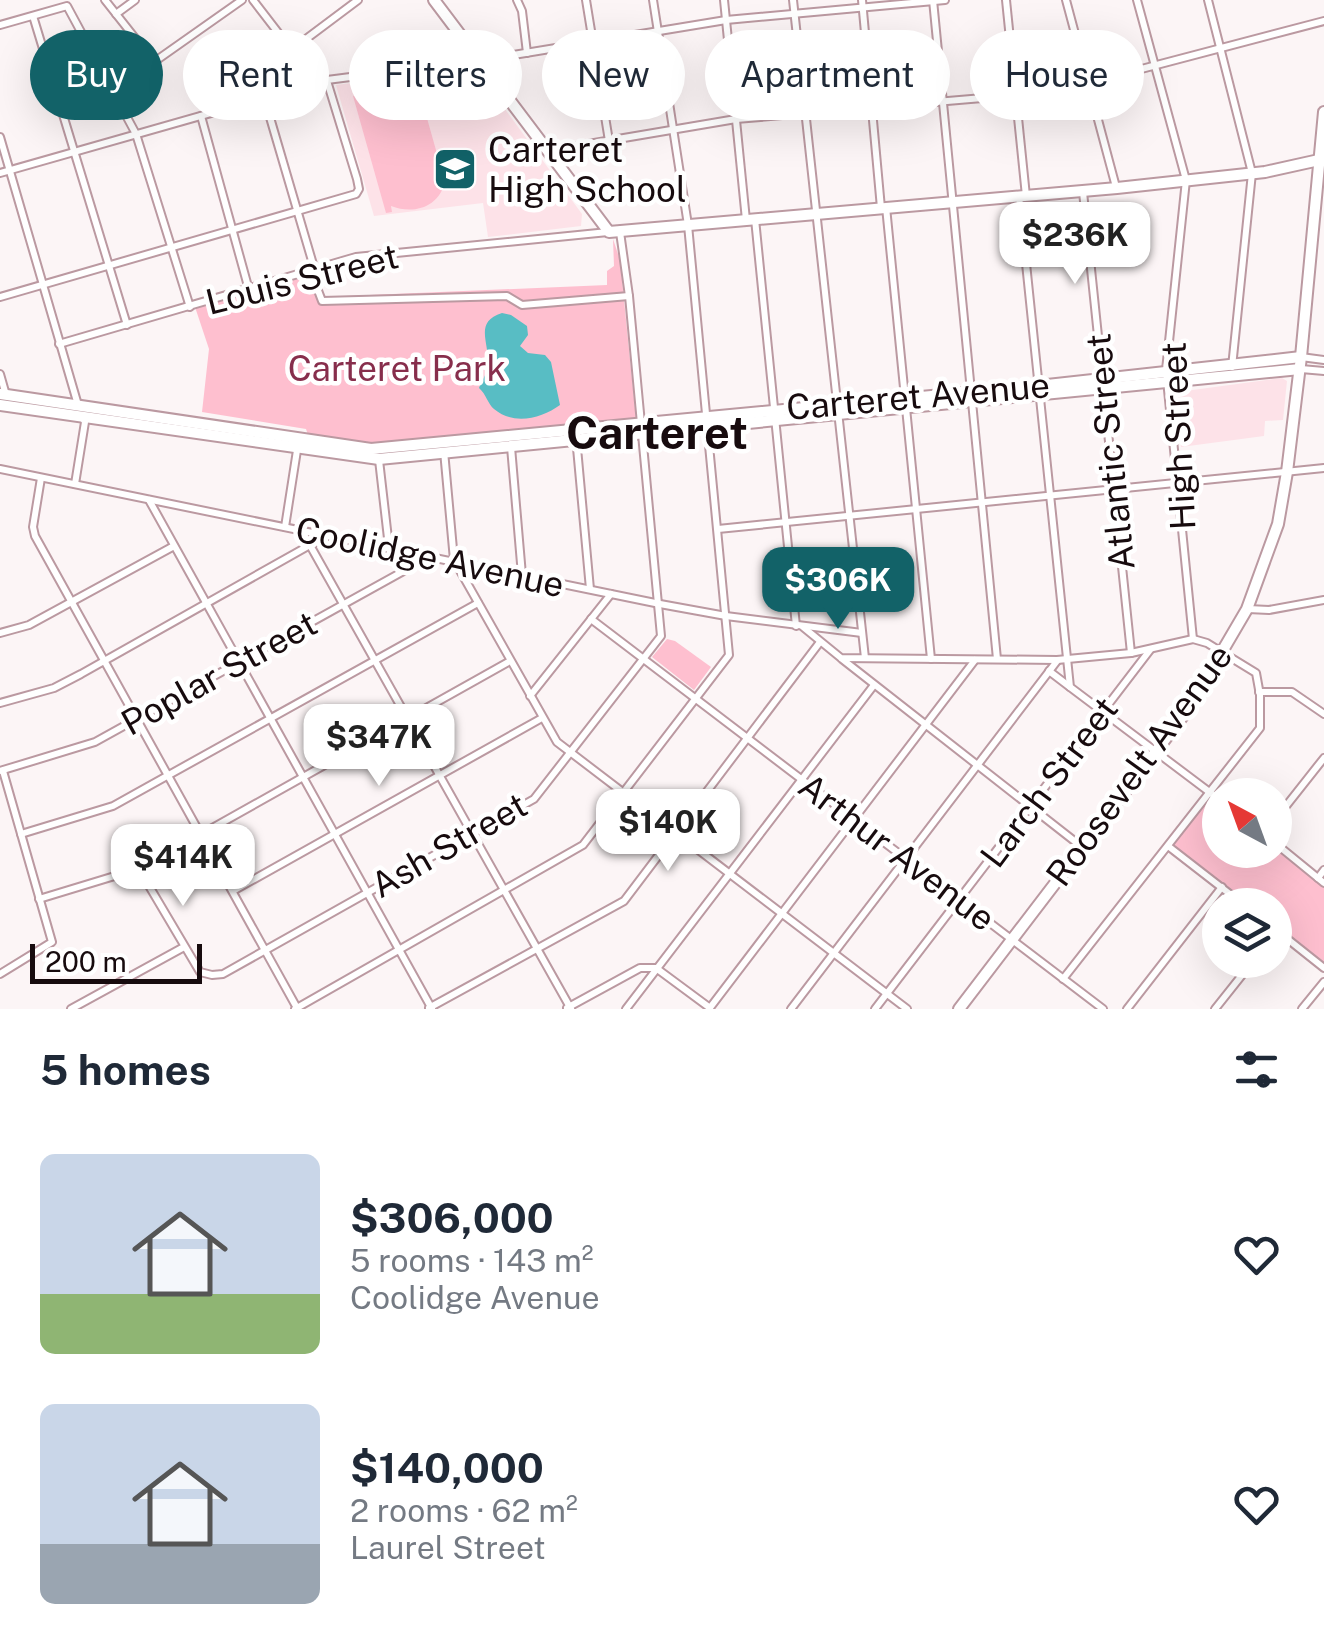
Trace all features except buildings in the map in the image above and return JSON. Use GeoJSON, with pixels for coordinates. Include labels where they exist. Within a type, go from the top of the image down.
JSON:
{"type":"FeatureCollection","features":[{"type":"Feature","properties":{"kind":"street"},"geometry":{"type":"LineString","coordinates":[[105,0],[154,62],[242,0]]}},
{"type":"Feature","properties":{"kind":"street"},"geometry":{"type":"LineString","coordinates":[[116,14],[135,0]]}},
{"type":"Feature","properties":{"kind":"street"},"geometry":{"type":"LineString","coordinates":[[253,0],[276,30]]}},
{"type":"Feature","properties":{"kind":"street"},"geometry":{"type":"LineString","coordinates":[[316,30],[358,0]]}},
{"type":"Feature","properties":{"kind":"street"},"geometry":{"type":"LineString","coordinates":[[434,0],[456,30]]}},
{"type":"Feature","properties":{"kind":"street"},"geometry":{"type":"LineString","coordinates":[[517,0],[527,53]]}},
{"type":"Feature","properties":{"kind":"street"},"geometry":{"type":"LineString","coordinates":[[586,0],[592,30]]}},
{"type":"Feature","properties":{"kind":"street"},"geometry":{"type":"LineString","coordinates":[[653,0],[657,30]]}},
{"type":"Feature","properties":{"kind":"street"},"geometry":{"type":"LineString","coordinates":[[724,0],[727,30]]}},
{"type":"Feature","properties":{"kind":"street"},"geometry":{"type":"LineString","coordinates":[[793,0],[796,30]]}},
{"type":"Feature","properties":{"kind":"street"},"geometry":{"type":"LineString","coordinates":[[668,30],[863,4],[945,0]]}},
{"type":"Feature","properties":{"kind":"street"},"geometry":{"type":"LineString","coordinates":[[1006,0],[1009,30]]}},
{"type":"Feature","properties":{"kind":"street"},"geometry":{"type":"LineString","coordinates":[[1066,0],[1074,30]]}},
{"type":"Feature","properties":{"kind":"street","name":"High Street"},"geometry":{"type":"LineString","coordinates":[[1137,0],[1186,180],[1167,378],[1194,640]]}},
{"type":"Feature","properties":{"kind":"street"},"geometry":{"type":"LineString","coordinates":[[1208,0],[1252,173],[1231,371]]}},
{"type":"Feature","properties":{"kind":"street"},"geometry":{"type":"LineString","coordinates":[[933,1],[937,30]]}},
{"type":"Feature","properties":{"kind":"street"},"geometry":{"type":"LineString","coordinates":[[863,4],[866,30]]}},
{"type":"Feature","properties":{"kind":"street"},"geometry":{"type":"LineString","coordinates":[[0,25],[67,6],[136,134],[190,307]]}},
{"type":"Feature","properties":{"kind":"street"},"geometry":{"type":"LineString","coordinates":[[33,16],[126,325]]}},
{"type":"Feature","properties":{"kind":"street"},"geometry":{"type":"LineString","coordinates":[[1144,67],[1324,21]]}},
{"type":"Feature","properties":{"kind":"street"},"geometry":{"type":"LineString","coordinates":[[522,54],[542,51]]}},
{"type":"Feature","properties":{"kind":"street"},"geometry":{"type":"LineString","coordinates":[[0,297],[356,194],[356,179],[329,87]]}},
{"type":"Feature","properties":{"kind":"street","name":"Roosevelt Avenue"},"geometry":{"type":"LineString","coordinates":[[959,1009],[1201,691],[1247,609],[1278,524],[1287,472],[1320,201],[1324,112]]}},
{"type":"Feature","properties":{"kind":"street"},"geometry":{"type":"LineString","coordinates":[[522,119],[614,232],[1117,188],[1252,173],[1320,160]]}},
{"type":"Feature","properties":{"kind":"street"},"geometry":{"type":"LineString","coordinates":[[0,174],[187,120]]}},
{"type":"Feature","properties":{"kind":"street"},"geometry":{"type":"LineString","coordinates":[[202,120],[250,290]]}},
{"type":"Feature","properties":{"kind":"street"},"geometry":{"type":"LineString","coordinates":[[271,120],[319,298],[324,301],[507,296],[522,305],[630,296]]}},
{"type":"Feature","properties":{"kind":"street"},"geometry":{"type":"LineString","coordinates":[[606,120],[609,141]]}},
{"type":"Feature","properties":{"kind":"street"},"geometry":{"type":"LineString","coordinates":[[42,478],[35,536],[296,1009],[583,846],[729,655],[688,225],[670,120]]}},
{"type":"Feature","properties":{"kind":"street"},"geometry":{"type":"LineString","coordinates":[[546,152],[736,120],[799,626],[1082,847]]}},
{"type":"Feature","properties":{"kind":"street"},"geometry":{"type":"LineString","coordinates":[[805,120],[865,658]]}},
{"type":"Feature","properties":{"kind":"street"},"geometry":{"type":"LineString","coordinates":[[875,120],[931,659]]}},
{"type":"Feature","properties":{"kind":"street"},"geometry":{"type":"LineString","coordinates":[[947,120],[997,659]]}},
{"type":"Feature","properties":{"kind":"street"},"geometry":{"type":"LineString","coordinates":[[1017,120],[1062,659],[1070,687]]}},
{"type":"Feature","properties":{"kind":"street"},"geometry":{"type":"LineString","coordinates":[[1098,120],[1117,188]]}},
{"type":"Feature","properties":{"kind":"street"},"geometry":{"type":"LineString","coordinates":[[0,137],[83,417],[75,484]]}},
{"type":"Feature","properties":{"kind":"street","name":"Atlantic Street"},"geometry":{"type":"LineString","coordinates":[[1083,190],[1131,654]]}},
{"type":"Feature","properties":{"kind":"street","name":"Louis Street"},"geometry":{"type":"LineString","coordinates":[[60,344],[373,255],[614,232]]}},
{"type":"Feature","properties":{"kind":"street","name":"Ash Street"},"geometry":{"type":"LineString","coordinates":[[184,948],[200,972],[223,974],[534,800],[661,636],[630,296],[614,232]]}},
{"type":"Feature","properties":{"kind":"street"},"geometry":{"type":"LineString","coordinates":[[1310,261],[1324,263]]}},
{"type":"Feature","properties":{"kind":"street"},"geometry":{"type":"LineString","coordinates":[[1300,363],[1324,360]]}},
{"type":"Feature","properties":{"kind":"street"},"geometry":{"type":"LineString","coordinates":[[1300,363],[1324,371]]}},
{"type":"Feature","properties":{"kind":"street","name":"Carteret Avenue"},"geometry":{"type":"LineString","coordinates":[[4,400],[83,417],[138,420],[378,454],[1300,363]]}},
{"type":"Feature","properties":{"kind":"street"},"geometry":{"type":"LineString","coordinates":[[0,374],[4,400]]}},
{"type":"Feature","properties":{"kind":"street","name":"Carteret Avenue"},"geometry":{"type":"LineString","coordinates":[[4,400],[78,404],[138,420]]}},
{"type":"Feature","properties":{"kind":"street"},"geometry":{"type":"LineString","coordinates":[[576,436],[590,590]]}},
{"type":"Feature","properties":{"kind":"street"},"geometry":{"type":"LineString","coordinates":[[511,442],[522,575]]}},
{"type":"Feature","properties":{"kind":"street"},"geometry":{"type":"LineString","coordinates":[[286,527],[298,444]]}},
{"type":"Feature","properties":{"kind":"street"},"geometry":{"type":"LineString","coordinates":[[444,448],[454,560],[557,742],[906,1009]]}},
{"type":"Feature","properties":{"kind":"street"},"geometry":{"type":"LineString","coordinates":[[378,454],[389,548]]}},
{"type":"Feature","properties":{"kind":"street"},"geometry":{"type":"LineString","coordinates":[[718,529],[1324,468]]}},
{"type":"Feature","properties":{"kind":"street","name":"Coolidge Avenue"},"geometry":{"type":"LineString","coordinates":[[0,470],[660,604],[862,633]]}},
{"type":"Feature","properties":{"kind":"street"},"geometry":{"type":"LineString","coordinates":[[149,500],[430,1008],[624,901],[821,641]]}},
{"type":"Feature","properties":{"kind":"street"},"geometry":{"type":"LineString","coordinates":[[302,530],[569,1008],[640,968],[656,968],[710,1009],[976,659]]}},
{"type":"Feature","properties":{"kind":"street"},"geometry":{"type":"LineString","coordinates":[[0,703],[54,688],[327,536]]}},
{"type":"Feature","properties":{"kind":"street"},"geometry":{"type":"LineString","coordinates":[[0,632],[30,625],[174,546]]}},
{"type":"Feature","properties":{"kind":"street","name":"Poplar Street"},"geometry":{"type":"LineString","coordinates":[[1,771],[79,749],[430,556]]}},
{"type":"Feature","properties":{"kind":"street"},"geometry":{"type":"LineString","coordinates":[[530,696],[611,594]]}},
{"type":"Feature","properties":{"kind":"street"},"geometry":{"type":"LineString","coordinates":[[1247,609],[1269,610],[1324,600]]}},
{"type":"Feature","properties":{"kind":"street"},"geometry":{"type":"LineString","coordinates":[[21,834],[113,806],[478,603]]}},
{"type":"Feature","properties":{"kind":"street","name":"Arthur Avenue"},"geometry":{"type":"LineString","coordinates":[[591,619],[1102,1009]]}},
{"type":"Feature","properties":{"kind":"street"},"geometry":{"type":"LineString","coordinates":[[841,658],[1062,659],[1131,654],[1194,640],[1251,668],[1260,692],[1260,728],[1221,778]]}},
{"type":"Feature","properties":{"kind":"street","name":"Larch Street"},"geometry":{"type":"LineString","coordinates":[[875,1009],[1150,650]]}},
{"type":"Feature","properties":{"kind":"street"},"geometry":{"type":"LineString","coordinates":[[791,1009],[1062,659]]}},
{"type":"Feature","properties":{"kind":"street"},"geometry":{"type":"LineString","coordinates":[[40,899],[140,868],[510,660]]}},
{"type":"Feature","properties":{"kind":"street"},"geometry":{"type":"LineString","coordinates":[[1049,671],[1202,786]]}},
{"type":"Feature","properties":{"kind":"street"},"geometry":{"type":"LineString","coordinates":[[626,1009],[874,685]]}},
{"type":"Feature","properties":{"kind":"street"},"geometry":{"type":"LineString","coordinates":[[1260,692],[1292,692],[1324,714]]}},
{"type":"Feature","properties":{"kind":"street"},"geometry":{"type":"LineString","coordinates":[[233,891],[542,718]]}},
{"type":"Feature","properties":{"kind":"street"},"geometry":{"type":"LineString","coordinates":[[1292,798],[1324,758]]}},
{"type":"Feature","properties":{"kind":"street"},"geometry":{"type":"LineString","coordinates":[[0,974],[52,942],[1,771]]}},
{"type":"Feature","properties":{"kind":"street"},"geometry":{"type":"LineString","coordinates":[[1063,978],[1202,802]]}},
{"type":"Feature","properties":{"kind":"street"},"geometry":{"type":"LineString","coordinates":[[1168,846],[1222,888]]}},
{"type":"Feature","properties":{"kind":"street"},"geometry":{"type":"LineString","coordinates":[[1292,857],[1321,880],[1324,870]]}},
{"type":"Feature","properties":{"kind":"street"},"geometry":{"type":"LineString","coordinates":[[72,1009],[184,948],[140,868]]}},
{"type":"Feature","properties":{"kind":"street"},"geometry":{"type":"LineString","coordinates":[[1128,1009],[1202,914]]}},
{"type":"Feature","properties":{"kind":"street"},"geometry":{"type":"LineString","coordinates":[[1292,943],[1324,968]]}},
{"type":"Feature","properties":{"kind":"street"},"geometry":{"type":"LineString","coordinates":[[1216,1009],[1240,978]]}},
{"type":"Feature","properties":{"kind":"street"},"geometry":{"type":"LineString","coordinates":[[1302,1009],[1324,982]]}},
{"type":"Feature","properties":{"kind":"shaded area","name":"Carteret High School"},"geometry":{"type":"Polygon","coordinates":[[[349,83],[349,120],[513,120],[582,214],[581,226],[488,237],[483,203],[374,216],[336,85],[349,83]]]}},
{"type":"Feature","properties":{"kind":"shaded area"},"geometry":{"type":"Polygon","coordinates":[[[1282,378],[1287,381],[1283,420],[1265,421],[1264,436],[1181,447],[1178,392],[1282,378]]]}},
{"type":"Feature","properties":{"kind":"green space"},"geometry":{"type":"Polygon","coordinates":[[[360,120],[427,120],[445,182],[442,191],[424,207],[408,210],[391,206],[392,212],[386,213],[360,120]]]}},
{"type":"Feature","properties":{"kind":"green space","name":"Carteret Park"},"geometry":{"type":"Polygon","coordinates":[[[613,239],[620,260],[636,419],[372,445],[308,435],[306,429],[202,412],[209,349],[195,307],[314,271],[323,297],[607,285],[607,271],[614,266],[613,239]]]}},
{"type":"Feature","properties":{"kind":"green space"},"geometry":{"type":"Polygon","coordinates":[[[667,639],[711,667],[694,690],[652,657],[667,639]]]}},
{"type":"Feature","properties":{"kind":"green space"},"geometry":{"type":"Polygon","coordinates":[[[1202,807],[1202,868],[1292,868],[1292,857],[1324,882],[1324,970],[1292,945],[1292,888],[1220,888],[1168,847],[1202,807]]]}},
{"type":"Feature","properties":{"kind":"water"},"geometry":{"type":"Polygon","coordinates":[[[502,313],[527,326],[528,335],[520,346],[528,353],[545,355],[551,362],[560,405],[545,414],[519,419],[502,414],[479,388],[488,367],[486,327],[502,313]]]}},
{"type":"Feature","properties":{"kind":"place","name":"Carteret High School"},"geometry":{"type":"Point","coordinates":[455,169]}},
{"type":"Feature","properties":{"kind":"district","name":"Carteret"},"geometry":{"type":"Point","coordinates":[657,432]}}]}
